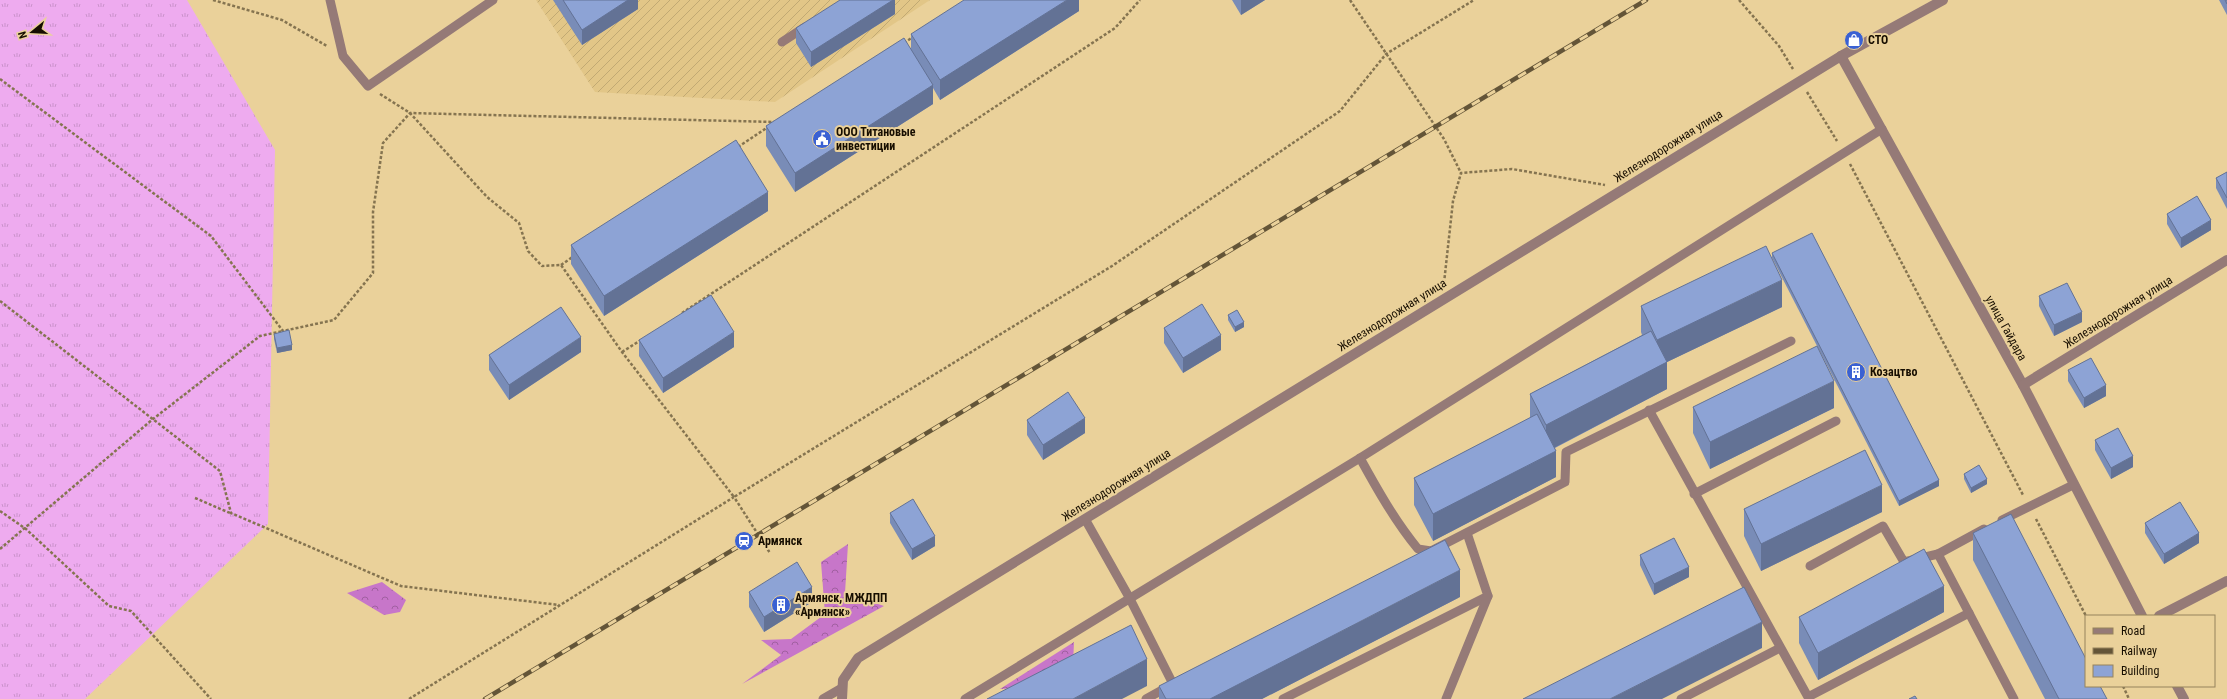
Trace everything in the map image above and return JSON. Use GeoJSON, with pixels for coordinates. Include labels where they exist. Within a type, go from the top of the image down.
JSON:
{"type":"FeatureCollection","features":[{"type":"Feature","properties":{"kind":"street","name":"Железнодорожная улица"},"geometry":{"type":"LineString","coordinates":[[842,688],[842,680],[858,658],[1841,56],[1943,0]]}},
{"type":"Feature","properties":{"kind":"street","name":"улица Гайдара"},"geometry":{"type":"LineString","coordinates":[[1841,56],[2023,385],[2073,485],[2141,615]]}},
{"type":"Feature","properties":{"kind":"street","name":"Железнодорожная улица"},"geometry":{"type":"LineString","coordinates":[[2023,385],[2227,260]]}},
{"type":"Feature","properties":{"kind":"street"},"geometry":{"type":"LineString","coordinates":[[2161,615],[2227,581]]}},
{"type":"Feature","properties":{"kind":"street"},"geometry":{"type":"LineString","coordinates":[[2178,687],[2184,699]]}},
{"type":"Feature","properties":{"kind":"street"},"geometry":{"type":"LineString","coordinates":[[842,688],[842,699]]}},
{"type":"Feature","properties":{"kind":"lane"},"geometry":{"type":"LineString","coordinates":[[330,0],[344,56],[368,86],[492,0]]}},
{"type":"Feature","properties":{"kind":"lane"},"geometry":{"type":"LineString","coordinates":[[782,42],[814,21]]}},
{"type":"Feature","properties":{"kind":"lane"},"geometry":{"type":"LineString","coordinates":[[965,699],[1129,597],[1360,458],[1882,129]]}},
{"type":"Feature","properties":{"kind":"lane"},"geometry":{"type":"LineString","coordinates":[[1360,458],[1376,488],[1418,550],[1431,551],[1565,482],[1566,452],[1791,341]]}},
{"type":"Feature","properties":{"kind":"lane"},"geometry":{"type":"LineString","coordinates":[[1649,410],[1694,494],[1808,697],[1969,612]]}},
{"type":"Feature","properties":{"kind":"lane"},"geometry":{"type":"LineString","coordinates":[[1694,494],[1836,421]]}},
{"type":"Feature","properties":{"kind":"lane"},"geometry":{"type":"LineString","coordinates":[[1810,566],[1883,526],[1904,562],[1938,554],[2029,506],[2073,485]]}},
{"type":"Feature","properties":{"kind":"lane"},"geometry":{"type":"LineString","coordinates":[[1085,519],[1129,597],[1173,684],[1146,699]]}},
{"type":"Feature","properties":{"kind":"lane"},"geometry":{"type":"LineString","coordinates":[[1446,699],[1488,596],[1467,533]]}},
{"type":"Feature","properties":{"kind":"lane"},"geometry":{"type":"LineString","coordinates":[[1938,554],[2014,699]]}},
{"type":"Feature","properties":{"kind":"lane"},"geometry":{"type":"LineString","coordinates":[[1283,699],[1488,596]]}},
{"type":"Feature","properties":{"kind":"lane"},"geometry":{"type":"LineString","coordinates":[[1680,699],[1780,648]]}},
{"type":"Feature","properties":{"kind":"lane"},"geometry":{"type":"LineString","coordinates":[[823,699],[842,688]]}},
{"type":"Feature","properties":{"kind":"path"},"geometry":{"type":"LineString","coordinates":[[213,0],[282,20],[344,56]]}},
{"type":"Feature","properties":{"kind":"path"},"geometry":{"type":"LineString","coordinates":[[676,317],[1115,28],[1140,0]]}},
{"type":"Feature","properties":{"kind":"path"},"geometry":{"type":"LineString","coordinates":[[1350,0],[1444,139],[1462,173],[1453,201],[1442,300]]}},
{"type":"Feature","properties":{"kind":"path"},"geometry":{"type":"LineString","coordinates":[[409,699],[734,497],[1112,266],[1340,111],[1386,54],[1474,0]]}},
{"type":"Feature","properties":{"kind":"path"},"geometry":{"type":"LineString","coordinates":[[901,45],[914,37]]}},
{"type":"Feature","properties":{"kind":"path"},"geometry":{"type":"LineString","coordinates":[[0,79],[211,236],[283,331]]}},
{"type":"Feature","properties":{"kind":"path"},"geometry":{"type":"LineString","coordinates":[[368,86],[410,113],[487,197],[519,223],[528,251],[542,266],[561,265],[580,252]]}},
{"type":"Feature","properties":{"kind":"path"},"geometry":{"type":"LineString","coordinates":[[0,549],[26,529],[154,420],[260,336],[334,320],[374,273],[373,212],[383,142],[410,113],[775,122]]}},
{"type":"Feature","properties":{"kind":"path"},"geometry":{"type":"LineString","coordinates":[[736,148],[781,118]]}},
{"type":"Feature","properties":{"kind":"path"},"geometry":{"type":"LineString","coordinates":[[1850,162],[2085,615]]}},
{"type":"Feature","properties":{"kind":"path"},"geometry":{"type":"LineString","coordinates":[[1462,173],[1512,169],[1624,188]]}},
{"type":"Feature","properties":{"kind":"path"},"geometry":{"type":"LineString","coordinates":[[561,265],[622,352],[734,497],[770,553]]}},
{"type":"Feature","properties":{"kind":"path"},"geometry":{"type":"LineString","coordinates":[[0,301],[220,471],[231,513]]}},
{"type":"Feature","properties":{"kind":"path"},"geometry":{"type":"LineString","coordinates":[[622,352],[642,339]]}},
{"type":"Feature","properties":{"kind":"path"},"geometry":{"type":"LineString","coordinates":[[195,498],[401,586],[559,605]]}},
{"type":"Feature","properties":{"kind":"path"},"geometry":{"type":"LineString","coordinates":[[0,511],[26,529],[109,606],[130,611],[211,699]]}},
{"type":"Feature","properties":{"kind":"path"},"geometry":{"type":"LineString","coordinates":[[2123,687],[2129,699]]}},
{"type":"Feature","properties":{"kind":"shaded area"},"geometry":{"type":"Polygon","coordinates":[[[536,0],[930,0],[775,102],[595,92],[536,0]]]}},
{"type":"Feature","properties":{"kind":"green space"},"geometry":{"type":"Polygon","coordinates":[[[0,0],[187,0],[275,150],[268,524],[85,699],[0,699],[0,0]]]}},
{"type":"Feature","properties":{"kind":"green space"},"geometry":{"type":"Polygon","coordinates":[[[848,544],[845,593],[884,606],[742,684],[781,655],[761,640],[791,639],[825,614],[821,562],[848,544]]]}},
{"type":"Feature","properties":{"kind":"green space"},"geometry":{"type":"Polygon","coordinates":[[[382,582],[406,600],[400,612],[384,615],[347,593],[382,582]]]}},
{"type":"Feature","properties":{"kind":"green space"},"geometry":{"type":"Polygon","coordinates":[[[1074,642],[1073,665],[1044,687],[1000,689],[1074,642]]]}},
{"type":"Feature","properties":{"kind":"building"},"geometry":{"type":"Polygon","coordinates":[[[563,0],[628,0],[582,30],[563,0]]]}},
{"type":"Feature","properties":{"kind":"building"},"geometry":{"type":"Polygon","coordinates":[[[840,0],[893,0],[811,52],[796,28],[840,0]]]}},
{"type":"Feature","properties":{"kind":"building"},"geometry":{"type":"Polygon","coordinates":[[[964,0],[1067,0],[940,80],[911,34],[964,0]]]}},
{"type":"Feature","properties":{"kind":"building"},"geometry":{"type":"Polygon","coordinates":[[[904,38],[933,85],[795,173],[766,126],[904,38]]]}},
{"type":"Feature","properties":{"kind":"building"},"geometry":{"type":"Polygon","coordinates":[[[736,140],[768,192],[604,296],[571,245],[736,140]]]}},
{"type":"Feature","properties":{"kind":"building"},"geometry":{"type":"Polygon","coordinates":[[[2227,172],[2227,198],[2216,178],[2227,172]]]}},
{"type":"Feature","properties":{"kind":"building"},"geometry":{"type":"Polygon","coordinates":[[[2197,196],[2211,220],[2181,238],[2167,214],[2197,196]]]}},
{"type":"Feature","properties":{"kind":"building","name":"Козацтво"},"geometry":{"type":"Polygon","coordinates":[[[1812,233],[1939,480],[1899,501],[1772,253],[1812,233]]]}},
{"type":"Feature","properties":{"kind":"building"},"geometry":{"type":"Polygon","coordinates":[[[1766,246],[1782,280],[1657,340],[1641,306],[1766,246]]]}},
{"type":"Feature","properties":{"kind":"building"},"geometry":{"type":"Polygon","coordinates":[[[2067,283],[2082,312],[2054,325],[2039,296],[2067,283]]]}},
{"type":"Feature","properties":{"kind":"building"},"geometry":{"type":"Polygon","coordinates":[[[711,295],[734,332],[663,378],[639,340],[711,295]]]}},
{"type":"Feature","properties":{"kind":"building"},"geometry":{"type":"Polygon","coordinates":[[[1202,304],[1221,335],[1183,358],[1164,328],[1202,304]]]}},
{"type":"Feature","properties":{"kind":"building"},"geometry":{"type":"Polygon","coordinates":[[[561,307],[581,337],[509,385],[489,355],[561,307]]]}},
{"type":"Feature","properties":{"kind":"building"},"geometry":{"type":"Polygon","coordinates":[[[1237,310],[1244,322],[1235,327],[1228,315],[1237,310]]]}},
{"type":"Feature","properties":{"kind":"building"},"geometry":{"type":"Polygon","coordinates":[[[289,330],[292,345],[277,348],[274,334],[289,330]]]}},
{"type":"Feature","properties":{"kind":"building"},"geometry":{"type":"Polygon","coordinates":[[[1651,331],[1667,362],[1546,425],[1530,394],[1651,331]]]}},
{"type":"Feature","properties":{"kind":"building"},"geometry":{"type":"Polygon","coordinates":[[[1817,346],[1834,381],[1710,442],[1693,407],[1817,346]]]}},
{"type":"Feature","properties":{"kind":"building"},"geometry":{"type":"Polygon","coordinates":[[[2091,358],[2106,385],[2084,398],[2068,370],[2091,358]]]}},
{"type":"Feature","properties":{"kind":"building"},"geometry":{"type":"Polygon","coordinates":[[[1068,392],[1085,418],[1043,445],[1027,420],[1068,392]]]}},
{"type":"Feature","properties":{"kind":"building"},"geometry":{"type":"Polygon","coordinates":[[[1537,414],[1556,451],[1433,514],[1414,478],[1537,414]]]}},
{"type":"Feature","properties":{"kind":"building"},"geometry":{"type":"Polygon","coordinates":[[[2118,428],[2133,456],[2111,468],[2095,440],[2118,428]]]}},
{"type":"Feature","properties":{"kind":"building"},"geometry":{"type":"Polygon","coordinates":[[[1865,450],[1882,485],[1761,544],[1744,509],[1865,450]]]}},
{"type":"Feature","properties":{"kind":"building"},"geometry":{"type":"Polygon","coordinates":[[[1979,465],[1987,479],[1971,488],[1964,474],[1979,465]]]}},
{"type":"Feature","properties":{"kind":"building"},"geometry":{"type":"Polygon","coordinates":[[[913,499],[935,536],[912,549],[890,513],[913,499]]]}},
{"type":"Feature","properties":{"kind":"building"},"geometry":{"type":"Polygon","coordinates":[[[2180,502],[2199,533],[2164,554],[2145,523],[2180,502]]]}},
{"type":"Feature","properties":{"kind":"building"},"geometry":{"type":"Polygon","coordinates":[[[2011,514],[2085,657],[2085,687],[2101,687],[2107,699],[2059,699],[1973,533],[2011,514]]]}},
{"type":"Feature","properties":{"kind":"building"},"geometry":{"type":"Polygon","coordinates":[[[1674,538],[1689,567],[1654,584],[1640,555],[1674,538]]]}},
{"type":"Feature","properties":{"kind":"building"},"geometry":{"type":"Polygon","coordinates":[[[1445,540],[1460,570],[1210,699],[1166,699],[1159,686],[1445,540]]]}},
{"type":"Feature","properties":{"kind":"building"},"geometry":{"type":"Polygon","coordinates":[[[1924,549],[1944,586],[1818,653],[1799,617],[1924,549]]]}},
{"type":"Feature","properties":{"kind":"building"},"geometry":{"type":"Polygon","coordinates":[[[797,562],[812,587],[764,617],[749,592],[797,562]]]}},
{"type":"Feature","properties":{"kind":"building"},"geometry":{"type":"Polygon","coordinates":[[[1744,587],[1762,622],[1610,699],[1523,699],[1744,587]]]}},
{"type":"Feature","properties":{"kind":"building"},"geometry":{"type":"Polygon","coordinates":[[[1131,625],[1147,659],[1073,699],[987,699],[1131,625]]]}},
{"type":"Feature","properties":{"kind":"building"},"geometry":{"type":"Polygon","coordinates":[[[1915,696],[1917,699],[1909,699],[1915,696]]]}},
{"type":"Feature","properties":{"kind":"railway"},"geometry":{"type":"LineString","coordinates":[[485,699],[1646,0]]}},
{"type":"Feature","properties":{"kind":"place","name":"СТО"},"geometry":{"type":"Point","coordinates":[1854,40]}},
{"type":"Feature","properties":{"kind":"place","name":"ООО Титановые инвестиции"},"geometry":{"type":"Point","coordinates":[822,139]}},
{"type":"Feature","properties":{"kind":"place","name":"Козацтво"},"geometry":{"type":"Point","coordinates":[1856,372]}},
{"type":"Feature","properties":{"kind":"place","name":"Армянск"},"geometry":{"type":"Point","coordinates":[744,541]}},
{"type":"Feature","properties":{"kind":"place","name":"Армянск, МЖДПП «Армянск»"},"geometry":{"type":"Point","coordinates":[781,605]}}]}
